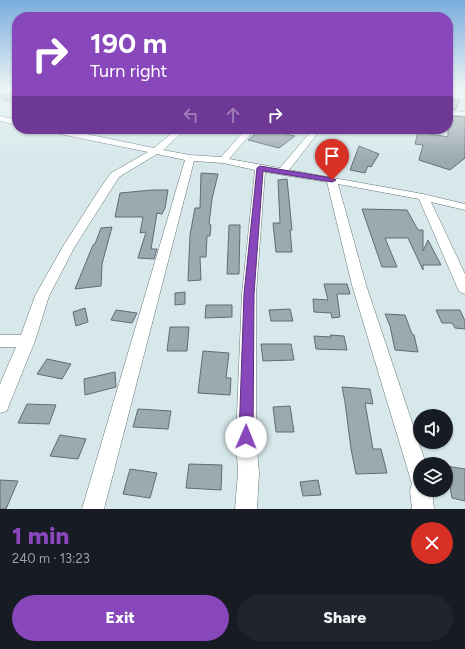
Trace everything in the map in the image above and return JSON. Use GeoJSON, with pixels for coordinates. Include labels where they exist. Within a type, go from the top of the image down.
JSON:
{"type":"FeatureCollection","features":[{"type":"Feature","properties":{"kind":"street"},"geometry":{"type":"LineString","coordinates":[[454,113],[465,114]]}},
{"type":"Feature","properties":{"kind":"street"},"geometry":{"type":"LineString","coordinates":[[0,118],[12,122]]}},
{"type":"Feature","properties":{"kind":"street"},"geometry":{"type":"LineString","coordinates":[[74,134],[190,158],[223,160],[423,197],[465,207]]}},
{"type":"Feature","properties":{"kind":"street"},"geometry":{"type":"LineString","coordinates":[[0,405],[28,341],[42,296],[68,248],[103,192],[115,175],[156,151],[176,134]]}},
{"type":"Feature","properties":{"kind":"street"},"geometry":{"type":"LineString","coordinates":[[223,160],[246,134]]}},
{"type":"Feature","properties":{"kind":"street"},"geometry":{"type":"LineString","coordinates":[[283,171],[313,134]]}},
{"type":"Feature","properties":{"kind":"street"},"geometry":{"type":"LineString","coordinates":[[93,509],[190,158]]}},
{"type":"Feature","properties":{"kind":"street"},"geometry":{"type":"LineString","coordinates":[[246,509],[249,482],[249,459],[246,437],[249,294],[260,168]]}},
{"type":"Feature","properties":{"kind":"street"},"geometry":{"type":"LineString","coordinates":[[332,180],[360,285],[414,457]]}},
{"type":"Feature","properties":{"kind":"street"},"geometry":{"type":"LineString","coordinates":[[423,197],[465,289]]}},
{"type":"Feature","properties":{"kind":"street"},"geometry":{"type":"LineString","coordinates":[[0,341],[28,341]]}},
{"type":"Feature","properties":{"kind":"street"},"geometry":{"type":"LineString","coordinates":[[421,497],[422,509]]}},
{"type":"Feature","properties":{"kind":"building"},"geometry":{"type":"Polygon","coordinates":[[[453,116],[465,117],[465,158],[450,170],[419,160],[423,145],[415,144],[418,134],[430,134],[448,137],[448,134],[453,134],[453,116]]]}},
{"type":"Feature","properties":{"kind":"building"},"geometry":{"type":"Polygon","coordinates":[[[255,134],[285,134],[295,136],[279,148],[248,140],[255,134]]]}},
{"type":"Feature","properties":{"kind":"building"},"geometry":{"type":"Polygon","coordinates":[[[359,146],[379,154],[371,167],[368,166],[365,173],[350,170],[359,146]]]}},
{"type":"Feature","properties":{"kind":"building"},"geometry":{"type":"Polygon","coordinates":[[[201,173],[218,174],[212,199],[209,224],[211,225],[210,236],[207,236],[206,257],[200,257],[201,280],[188,281],[190,235],[195,208],[200,208],[201,173]]]}},
{"type":"Feature","properties":{"kind":"building"},"geometry":{"type":"Polygon","coordinates":[[[287,179],[292,230],[290,230],[292,252],[276,252],[273,223],[280,223],[278,180],[287,179]]]}},
{"type":"Feature","properties":{"kind":"building"},"geometry":{"type":"Polygon","coordinates":[[[168,190],[165,208],[162,214],[157,213],[151,249],[157,249],[154,259],[138,258],[146,232],[140,233],[143,217],[115,217],[120,193],[168,190]]]}},
{"type":"Feature","properties":{"kind":"building"},"geometry":{"type":"Polygon","coordinates":[[[362,209],[407,210],[418,230],[423,230],[423,251],[428,240],[441,265],[423,265],[423,270],[408,238],[385,238],[397,267],[382,267],[362,209]]]}},
{"type":"Feature","properties":{"kind":"building"},"geometry":{"type":"Polygon","coordinates":[[[229,225],[240,225],[239,274],[227,274],[229,225]]]}},
{"type":"Feature","properties":{"kind":"building"},"geometry":{"type":"Polygon","coordinates":[[[112,227],[102,264],[101,286],[75,289],[101,228],[112,227]]]}},
{"type":"Feature","properties":{"kind":"building"},"geometry":{"type":"Polygon","coordinates":[[[324,284],[347,284],[350,294],[337,294],[340,317],[332,318],[331,313],[314,312],[313,299],[328,300],[324,284]]]}},
{"type":"Feature","properties":{"kind":"building"},"geometry":{"type":"Polygon","coordinates":[[[185,292],[185,304],[175,305],[175,293],[185,292]]]}},
{"type":"Feature","properties":{"kind":"building"},"geometry":{"type":"Polygon","coordinates":[[[206,305],[232,305],[232,317],[205,318],[206,305]]]}},
{"type":"Feature","properties":{"kind":"building"},"geometry":{"type":"Polygon","coordinates":[[[85,308],[88,322],[76,326],[73,312],[85,308]]]}},
{"type":"Feature","properties":{"kind":"building"},"geometry":{"type":"Polygon","coordinates":[[[290,309],[293,321],[271,321],[269,310],[290,309]]]}},
{"type":"Feature","properties":{"kind":"building"},"geometry":{"type":"Polygon","coordinates":[[[116,310],[137,313],[132,323],[111,320],[116,310]]]}},
{"type":"Feature","properties":{"kind":"building"},"geometry":{"type":"Polygon","coordinates":[[[436,310],[460,310],[465,321],[465,329],[455,328],[452,323],[442,323],[436,310]]]}},
{"type":"Feature","properties":{"kind":"building"},"geometry":{"type":"Polygon","coordinates":[[[385,314],[405,315],[412,334],[414,335],[418,352],[395,350],[390,326],[385,314]]]}},
{"type":"Feature","properties":{"kind":"building"},"geometry":{"type":"Polygon","coordinates":[[[170,327],[189,327],[187,351],[167,351],[170,327]]]}},
{"type":"Feature","properties":{"kind":"building"},"geometry":{"type":"Polygon","coordinates":[[[330,335],[344,336],[347,350],[316,349],[314,336],[331,337],[330,335]]]}},
{"type":"Feature","properties":{"kind":"building"},"geometry":{"type":"Polygon","coordinates":[[[261,344],[291,344],[294,360],[263,361],[261,344]]]}},
{"type":"Feature","properties":{"kind":"building"},"geometry":{"type":"Polygon","coordinates":[[[203,351],[229,353],[226,378],[231,378],[230,395],[198,393],[203,351]]]}},
{"type":"Feature","properties":{"kind":"building"},"geometry":{"type":"Polygon","coordinates":[[[47,359],[71,364],[62,379],[37,374],[47,359]]]}},
{"type":"Feature","properties":{"kind":"building"},"geometry":{"type":"Polygon","coordinates":[[[115,372],[116,387],[85,395],[84,379],[115,372]]]}},
{"type":"Feature","properties":{"kind":"building"},"geometry":{"type":"Polygon","coordinates":[[[342,387],[370,389],[373,404],[365,403],[373,449],[381,449],[387,473],[356,474],[342,387]]]}},
{"type":"Feature","properties":{"kind":"building"},"geometry":{"type":"Polygon","coordinates":[[[27,404],[56,405],[49,424],[18,423],[27,404]]]}},
{"type":"Feature","properties":{"kind":"building"},"geometry":{"type":"Polygon","coordinates":[[[290,406],[294,432],[276,432],[273,407],[290,406]]]}},
{"type":"Feature","properties":{"kind":"building"},"geometry":{"type":"Polygon","coordinates":[[[138,409],[171,411],[168,429],[133,427],[138,409]]]}},
{"type":"Feature","properties":{"kind":"building"},"geometry":{"type":"Polygon","coordinates":[[[60,435],[86,439],[78,459],[50,456],[60,435]]]}},
{"type":"Feature","properties":{"kind":"building"},"geometry":{"type":"Polygon","coordinates":[[[189,464],[222,465],[221,490],[186,488],[189,464]]]}},
{"type":"Feature","properties":{"kind":"building"},"geometry":{"type":"Polygon","coordinates":[[[453,467],[465,469],[465,501],[452,498],[453,467]]]}},
{"type":"Feature","properties":{"kind":"building"},"geometry":{"type":"Polygon","coordinates":[[[130,469],[157,473],[150,498],[123,494],[130,469]]]}},
{"type":"Feature","properties":{"kind":"building"},"geometry":{"type":"Polygon","coordinates":[[[0,480],[18,481],[6,509],[0,509],[0,480]]]}},
{"type":"Feature","properties":{"kind":"building"},"geometry":{"type":"Polygon","coordinates":[[[318,480],[321,495],[303,496],[300,482],[318,480]]]}},
{"type":"Feature","properties":{"kind":"route"},"geometry":{"type":"LineString","coordinates":[[246,437],[249,294],[260,168],[332,180]]}}]}
